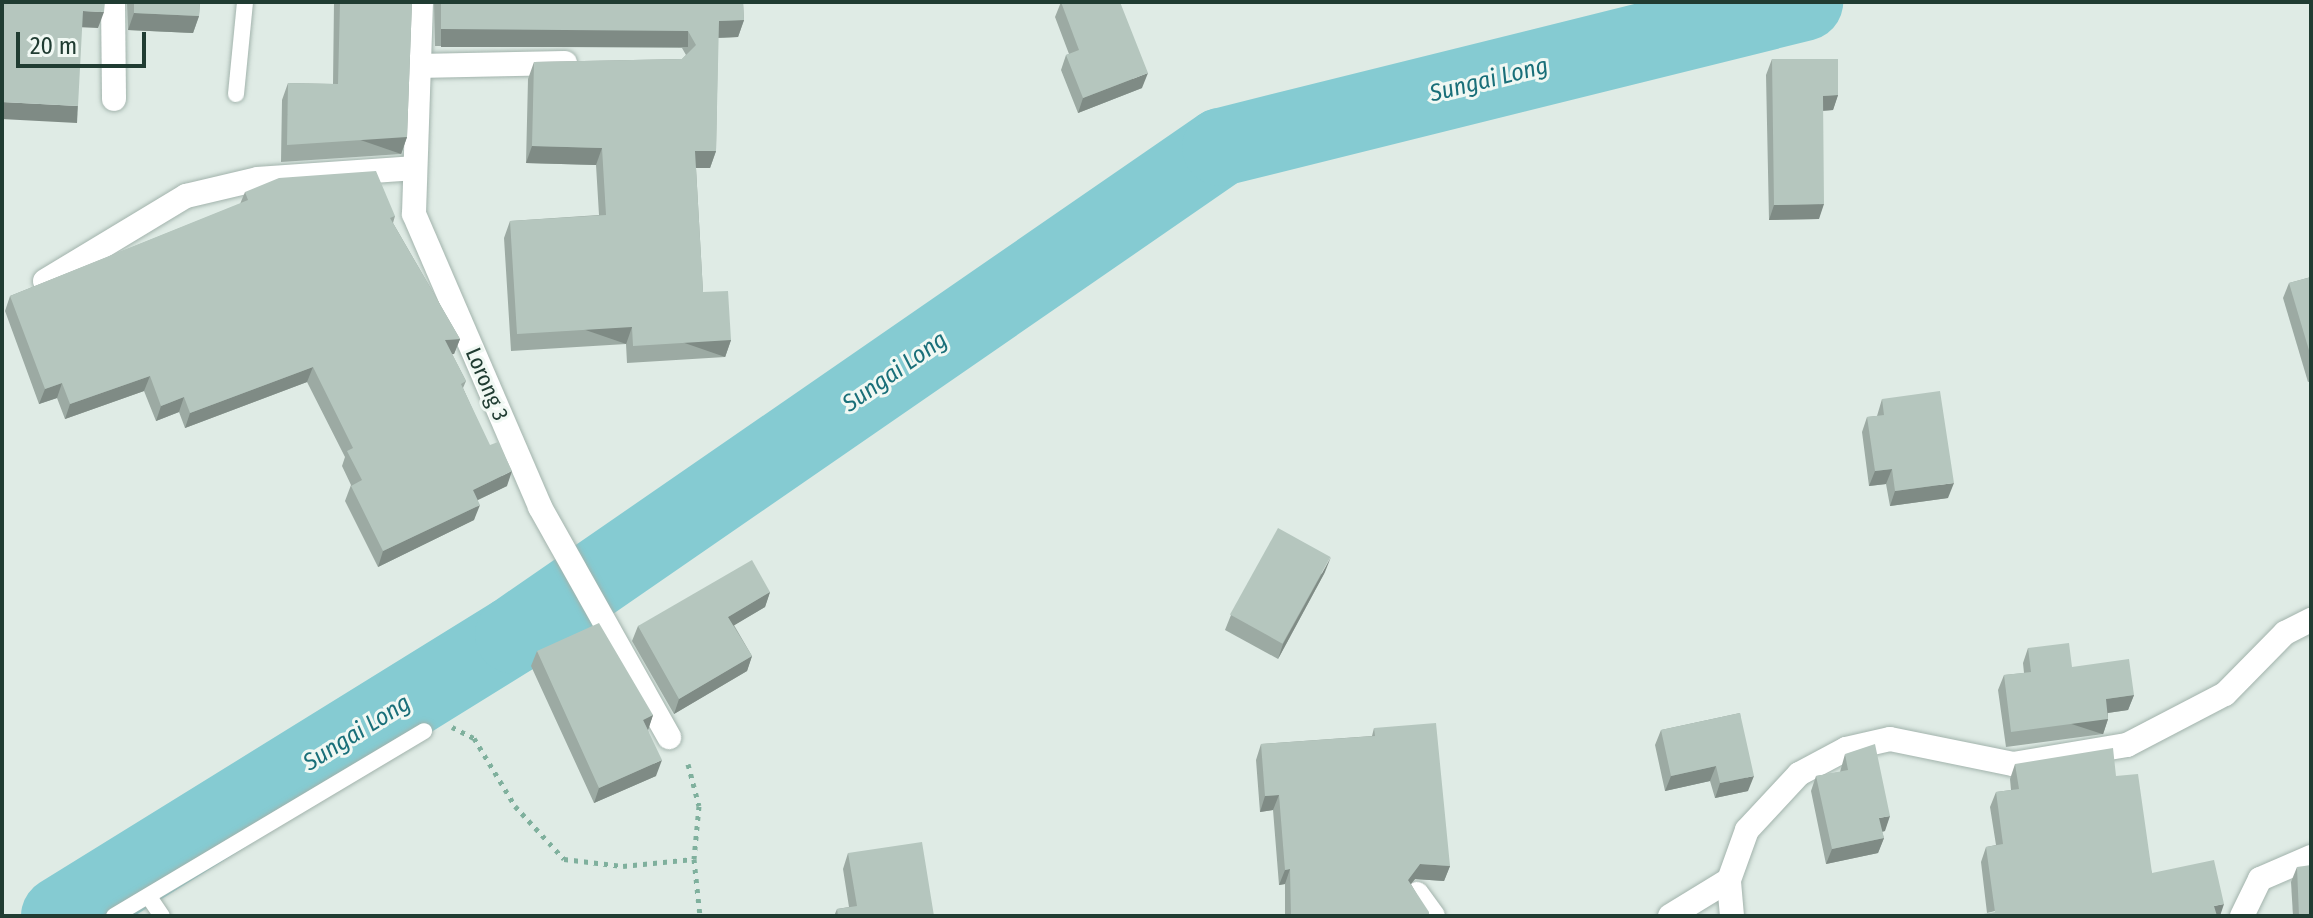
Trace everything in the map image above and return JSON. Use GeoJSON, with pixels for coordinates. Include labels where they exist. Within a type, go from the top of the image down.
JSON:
{"type":"FeatureCollection","features":[{"type":"Feature","properties":{"kind":"street"},"geometry":{"type":"LineString","coordinates":[[113,2],[114,99]]}},
{"type":"Feature","properties":{"kind":"street","name":"Lorong 3"},"geometry":{"type":"LineString","coordinates":[[421,2],[414,214],[540,507],[669,737]]}},
{"type":"Feature","properties":{"kind":"street"},"geometry":{"type":"LineString","coordinates":[[417,66],[584,63]]}},
{"type":"Feature","properties":{"kind":"street"},"geometry":{"type":"LineString","coordinates":[[45,281],[186,196],[258,179],[415,168]]}},
{"type":"Feature","properties":{"kind":"street"},"geometry":{"type":"LineString","coordinates":[[1732,916],[1729,880],[1747,830],[1766,806],[1799,774],[1846,749],[1890,739],[2013,764],[2127,745],[2225,694],[2285,633],[2311,620]]}},
{"type":"Feature","properties":{"kind":"street"},"geometry":{"type":"LineString","coordinates":[[2242,916],[2260,879],[2311,857]]}},
{"type":"Feature","properties":{"kind":"street"},"geometry":{"type":"LineString","coordinates":[[1670,916],[1729,880]]}},
{"type":"Feature","properties":{"kind":"street"},"geometry":{"type":"LineString","coordinates":[[1417,894],[1433,916]]}},
{"type":"Feature","properties":{"kind":"lane"},"geometry":{"type":"LineString","coordinates":[[236,94],[245,2]]}},
{"type":"Feature","properties":{"kind":"lane"},"geometry":{"type":"LineString","coordinates":[[114,916],[424,731]]}},
{"type":"Feature","properties":{"kind":"lane"},"geometry":{"type":"LineString","coordinates":[[149,897],[162,916]]}},
{"type":"Feature","properties":{"kind":"path"},"geometry":{"type":"LineString","coordinates":[[424,731],[453,727],[474,738],[515,806],[564,859],[623,866],[694,859]]}},
{"type":"Feature","properties":{"kind":"path"},"geometry":{"type":"LineString","coordinates":[[669,737],[693,772],[699,806],[694,859],[700,916]]}},
{"type":"Feature","properties":{"kind":"building"},"geometry":{"type":"Polygon","coordinates":[[[2,2],[105,2],[104,12],[83,11],[78,106],[2,102],[2,2]]]}},
{"type":"Feature","properties":{"kind":"building"},"geometry":{"type":"Polygon","coordinates":[[[134,2],[200,2],[199,16],[134,13],[134,2]]]}},
{"type":"Feature","properties":{"kind":"building"},"geometry":{"type":"Polygon","coordinates":[[[340,2],[412,2],[407,137],[287,145],[288,83],[338,84],[340,2]]]}},
{"type":"Feature","properties":{"kind":"building"},"geometry":{"type":"Polygon","coordinates":[[[441,2],[743,2],[744,20],[719,21],[716,151],[695,151],[703,292],[728,291],[731,340],[633,346],[632,327],[517,334],[510,221],[606,215],[602,148],[532,146],[534,62],[682,59],[696,45],[688,31],[441,29],[441,2]]]}},
{"type":"Feature","properties":{"kind":"building"},"geometry":{"type":"Polygon","coordinates":[[[1061,2],[1120,2],[1148,73],[1083,98],[1066,55],[1079,50],[1061,2]]]}},
{"type":"Feature","properties":{"kind":"building"},"geometry":{"type":"Polygon","coordinates":[[[1772,59],[1838,59],[1838,95],[1823,96],[1824,204],[1774,205],[1772,59]]]}},
{"type":"Feature","properties":{"kind":"building"},"geometry":{"type":"Polygon","coordinates":[[[376,171],[395,216],[390,218],[460,339],[445,340],[466,381],[461,384],[490,445],[498,442],[512,471],[473,490],[480,505],[383,551],[351,486],[362,480],[347,451],[353,448],[313,367],[190,413],[184,397],[161,406],[150,376],[70,404],[62,383],[45,389],[10,296],[248,200],[245,192],[279,178],[376,171]]]}},
{"type":"Feature","properties":{"kind":"building"},"geometry":{"type":"Polygon","coordinates":[[[2311,277],[2311,357],[2289,283],[2311,277]]]}},
{"type":"Feature","properties":{"kind":"building"},"geometry":{"type":"Polygon","coordinates":[[[1940,391],[1954,483],[1895,491],[1892,469],[1875,471],[1867,417],[1884,415],[1882,399],[1940,391]]]}},
{"type":"Feature","properties":{"kind":"building"},"geometry":{"type":"Polygon","coordinates":[[[1278,528],[1330,557],[1282,644],[1230,615],[1278,528]]]}},
{"type":"Feature","properties":{"kind":"building"},"geometry":{"type":"Polygon","coordinates":[[[752,560],[770,592],[728,617],[752,656],[679,699],[638,626],[752,560]]]}},
{"type":"Feature","properties":{"kind":"building"},"geometry":{"type":"Polygon","coordinates":[[[599,623],[653,715],[643,720],[662,760],[599,788],[537,651],[599,623]]]}},
{"type":"Feature","properties":{"kind":"building"},"geometry":{"type":"Polygon","coordinates":[[[2069,643],[2072,667],[2129,659],[2134,695],[2106,699],[2108,719],[2011,732],[2004,675],[2031,672],[2028,648],[2069,643]]]}},
{"type":"Feature","properties":{"kind":"building"},"geometry":{"type":"Polygon","coordinates":[[[1740,713],[1754,776],[1720,783],[1716,766],[1671,776],[1661,730],[1740,713]]]}},
{"type":"Feature","properties":{"kind":"building"},"geometry":{"type":"Polygon","coordinates":[[[1436,723],[1450,866],[1420,864],[1408,880],[1429,916],[1291,916],[1290,869],[1285,870],[1279,795],[1265,796],[1261,744],[1375,736],[1374,728],[1436,723]]]}},
{"type":"Feature","properties":{"kind":"building"},"geometry":{"type":"Polygon","coordinates":[[[1875,744],[1890,816],[1879,818],[1884,838],[1832,849],[1816,776],[1848,770],[1845,754],[1875,744]]]}},
{"type":"Feature","properties":{"kind":"building"},"geometry":{"type":"Polygon","coordinates":[[[2113,748],[2116,776],[2138,774],[2152,873],[2214,860],[2224,904],[2214,906],[2217,916],[1972,916],[1995,912],[1986,847],[2003,844],[1996,792],[2019,789],[2015,764],[2113,748]]]}},
{"type":"Feature","properties":{"kind":"building"},"geometry":{"type":"Polygon","coordinates":[[[922,842],[934,916],[838,916],[837,909],[857,906],[848,853],[922,842]]]}},
{"type":"Feature","properties":{"kind":"building"},"geometry":{"type":"Polygon","coordinates":[[[2311,865],[2311,916],[2299,916],[2297,867],[2311,865]]]}},
{"type":"Feature","properties":{"kind":"waterway","name":"Sungai Long"},"geometry":{"type":"LineString","coordinates":[[60,916],[514,635],[1221,147],[1804,2]]}}]}
